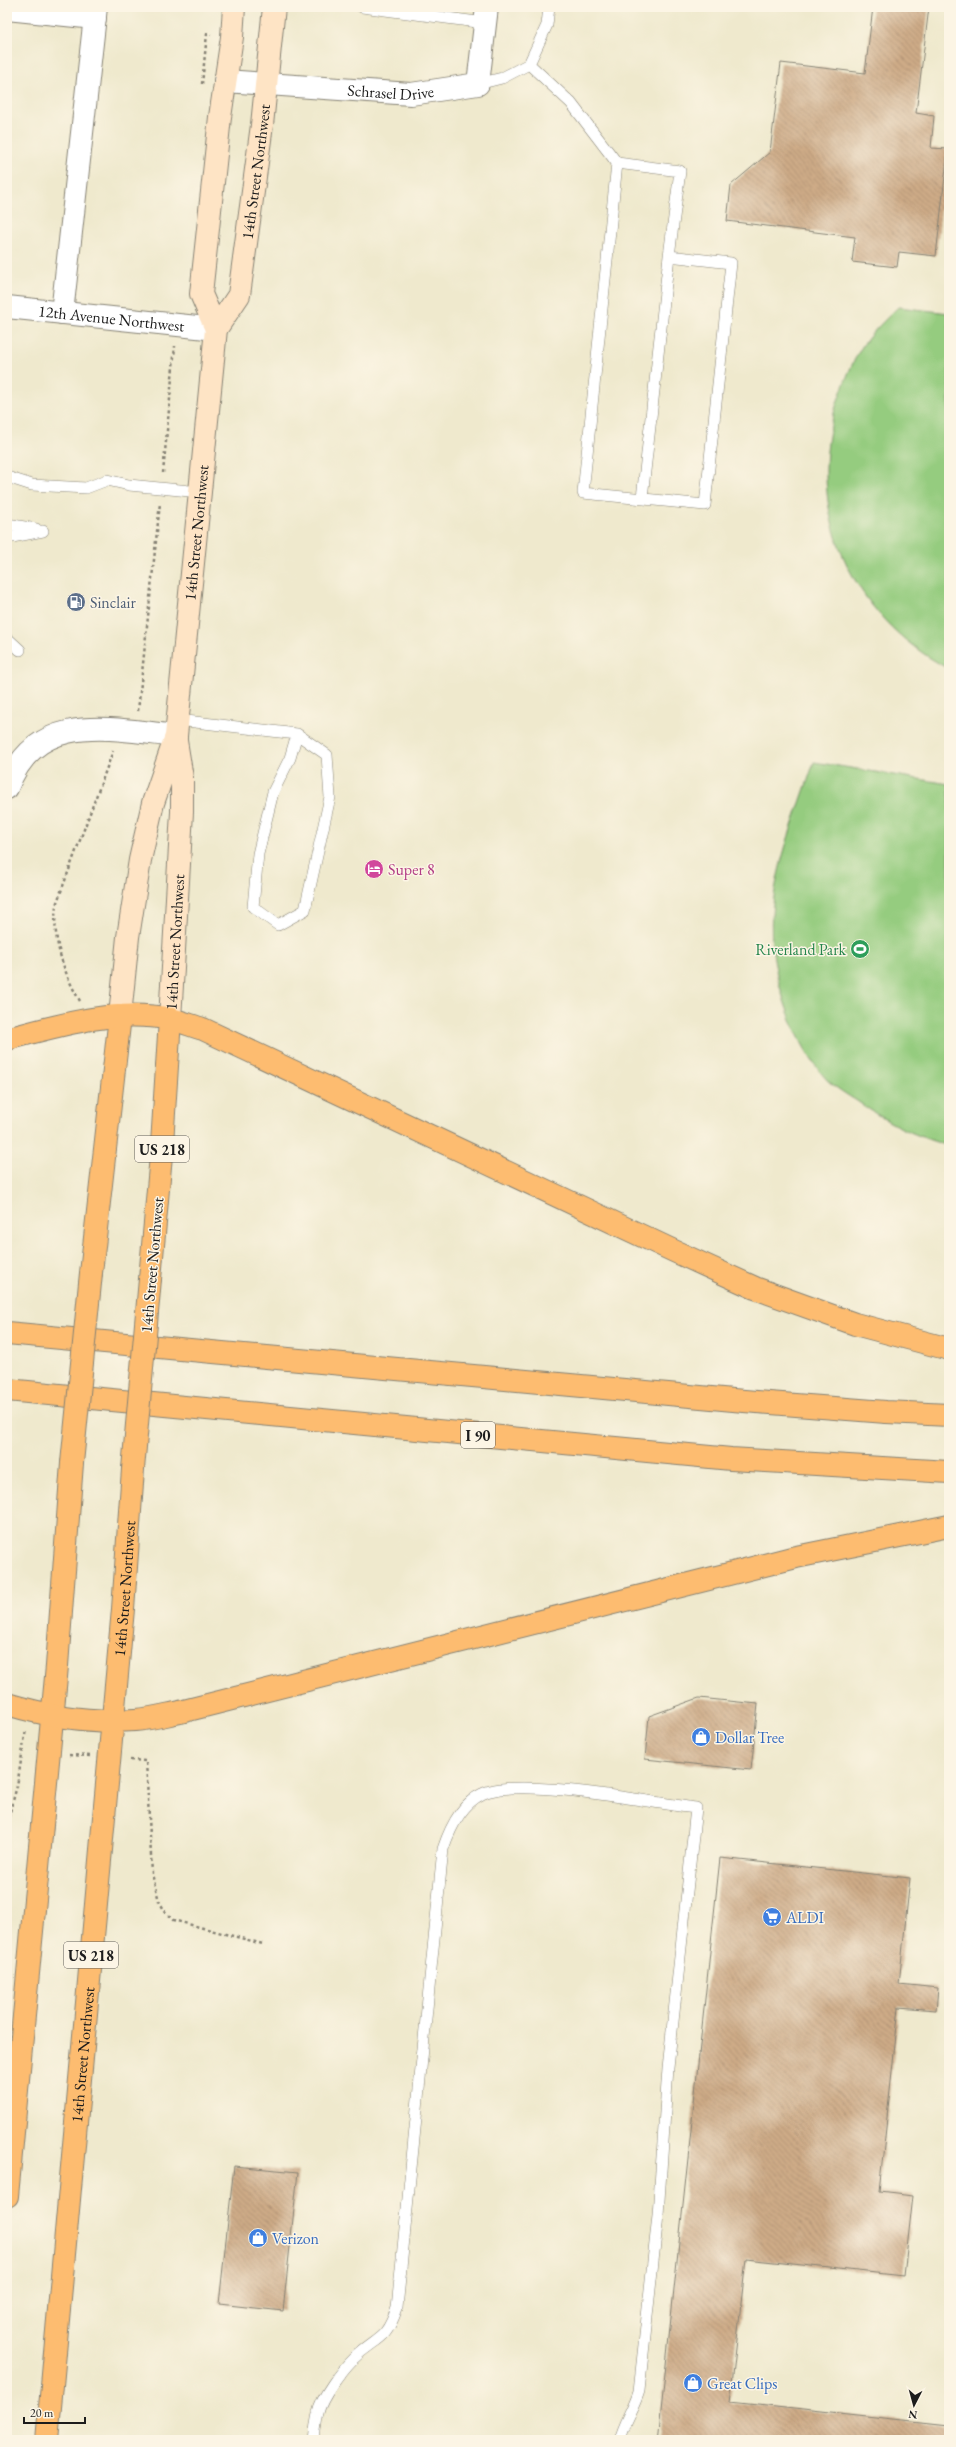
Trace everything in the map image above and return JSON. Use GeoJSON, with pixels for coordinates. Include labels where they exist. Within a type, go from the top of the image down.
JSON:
{"type":"FeatureCollection","features":[{"type":"Feature","properties":{"kind":"main road","name":"14th Street Northwest"},"geometry":{"type":"LineString","coordinates":[[216,329],[201,294],[220,116],[232,37],[234,7]]}},
{"type":"Feature","properties":{"kind":"main road","name":"14th Street Northwest"},"geometry":{"type":"LineString","coordinates":[[47,2437],[109,1758],[162,1144],[182,812],[182,778],[177,728],[216,329],[239,295],[266,85],[274,7]]}},
{"type":"Feature","properties":{"kind":"main road","name":"14th Street Northwest"},"geometry":{"type":"LineString","coordinates":[[7,2196],[53,1715],[72,1463],[91,1273],[128,937],[140,860],[153,803],[177,728]]}},
{"type":"Feature","properties":{"kind":"main road"},"geometry":{"type":"LineString","coordinates":[[7,1038],[88,1018],[120,1016],[170,1019],[203,1029],[236,1043],[652,1242],[755,1288],[855,1324],[949,1349]]}},
{"type":"Feature","properties":{"kind":"main road"},"geometry":{"type":"LineString","coordinates":[[7,1333],[744,1401],[886,1412],[949,1415]]}},
{"type":"Feature","properties":{"kind":"main road","name":"I 90"},"geometry":{"type":"LineString","coordinates":[[7,1390],[731,1459],[949,1472]]}},
{"type":"Feature","properties":{"kind":"main road"},"geometry":{"type":"LineString","coordinates":[[7,1704],[53,1715],[112,1721],[144,1719],[242,1698],[796,1557],[949,1526]]}},
{"type":"Feature","properties":{"kind":"street"},"geometry":{"type":"LineString","coordinates":[[7,10],[95,13],[62,313]]}},
{"type":"Feature","properties":{"kind":"street"},"geometry":{"type":"LineString","coordinates":[[478,84],[486,15]]}},
{"type":"Feature","properties":{"kind":"street","name":"Schrasel Drive"},"geometry":{"type":"LineString","coordinates":[[225,81],[411,94],[478,84]]}},
{"type":"Feature","properties":{"kind":"street","name":"12th Avenue Northwest"},"geometry":{"type":"LineString","coordinates":[[7,307],[216,329]]}},
{"type":"Feature","properties":{"kind":"street"},"geometry":{"type":"LineString","coordinates":[[7,788],[13,773],[26,754],[44,740],[64,731],[79,729],[126,731],[177,728]]}},
{"type":"Feature","properties":{"kind":"lane"},"geometry":{"type":"LineString","coordinates":[[362,7],[486,15]]}},
{"type":"Feature","properties":{"kind":"lane"},"geometry":{"type":"LineString","coordinates":[[478,84],[502,78],[528,64],[547,25],[549,7]]}},
{"type":"Feature","properties":{"kind":"lane"},"geometry":{"type":"LineString","coordinates":[[528,64],[570,103],[617,164],[583,494],[642,498],[705,505],[731,264],[669,256]]}},
{"type":"Feature","properties":{"kind":"lane"},"geometry":{"type":"LineString","coordinates":[[617,164],[680,171],[642,498]]}},
{"type":"Feature","properties":{"kind":"lane"},"geometry":{"type":"LineString","coordinates":[[7,477],[32,485],[86,488],[107,480],[200,492]]}},
{"type":"Feature","properties":{"kind":"lane"},"geometry":{"type":"LineString","coordinates":[[7,524],[43,530],[7,538]]}},
{"type":"Feature","properties":{"kind":"lane"},"geometry":{"type":"LineString","coordinates":[[7,638],[20,650]]}},
{"type":"Feature","properties":{"kind":"lane"},"geometry":{"type":"LineString","coordinates":[[177,728],[297,734],[327,755],[330,798],[305,910],[278,925],[253,907],[258,854],[273,792],[290,758],[297,734]]}},
{"type":"Feature","properties":{"kind":"lane"},"geometry":{"type":"LineString","coordinates":[[314,2440],[318,2411],[328,2394],[354,2359],[381,2339],[392,2324],[397,2308],[443,1849],[449,1831],[463,1809],[482,1794],[507,1787],[545,1789],[696,1808],[668,2068],[658,2215],[639,2391],[634,2408],[621,2429],[619,2440]]}},
{"type":"Feature","properties":{"kind":"path"},"geometry":{"type":"LineString","coordinates":[[201,89],[207,34],[232,37]]}},
{"type":"Feature","properties":{"kind":"path"},"geometry":{"type":"LineString","coordinates":[[88,1018],[71,986],[63,965],[55,927],[55,910],[60,890],[114,748],[139,708],[177,325]]}},
{"type":"Feature","properties":{"kind":"path"},"geometry":{"type":"LineString","coordinates":[[7,1823],[17,1786],[22,1751],[146,1761],[152,1874],[158,1901],[173,1920],[263,1944]]}},
{"type":"Feature","properties":{"kind":"green space"},"geometry":{"type":"Polygon","coordinates":[[[898,307],[949,313],[949,669],[914,647],[885,620],[861,590],[843,556],[831,520],[826,482],[828,443],[837,403],[848,373],[863,345],[875,330],[898,307]]]}},
{"type":"Feature","properties":{"kind":"green space","name":"Riverland Park"},"geometry":{"type":"Polygon","coordinates":[[[814,762],[949,784],[949,1146],[912,1133],[890,1122],[845,1094],[827,1080],[814,1064],[803,1045],[784,1002],[778,979],[771,934],[774,895],[788,837],[814,762]]]}},
{"type":"Feature","properties":{"kind":"building"},"geometry":{"type":"Polygon","coordinates":[[[873,7],[929,7],[916,113],[934,116],[931,148],[948,149],[936,256],[899,252],[897,267],[852,262],[855,237],[727,221],[731,185],[770,152],[781,63],[865,73],[873,7]]]}},
{"type":"Feature","properties":{"kind":"building","name":"Dollar Tree"},"geometry":{"type":"Polygon","coordinates":[[[699,1698],[758,1704],[751,1770],[645,1759],[649,1716],[699,1698]]]}},
{"type":"Feature","properties":{"kind":"building"},"geometry":{"type":"Polygon","coordinates":[[[720,1858],[910,1878],[899,1984],[938,1988],[936,2010],[899,2007],[879,2191],[913,2195],[904,2276],[746,2259],[730,2402],[949,2426],[949,2440],[658,2440],[720,1858]]]}},
{"type":"Feature","properties":{"kind":"building","name":"Verizon"},"geometry":{"type":"Polygon","coordinates":[[[234,2166],[298,2172],[283,2311],[219,2304],[234,2166]]]}},
{"type":"Feature","properties":{"kind":"place","name":"Sinclair"},"geometry":{"type":"Point","coordinates":[76,602]}},
{"type":"Feature","properties":{"kind":"place","name":"Super 8"},"geometry":{"type":"Point","coordinates":[374,869]}},
{"type":"Feature","properties":{"kind":"place","name":"Riverland Park"},"geometry":{"type":"Point","coordinates":[860,949]}},
{"type":"Feature","properties":{"kind":"place","name":"Dollar Tree"},"geometry":{"type":"Point","coordinates":[701,1737]}},
{"type":"Feature","properties":{"kind":"place","name":"ALDI"},"geometry":{"type":"Point","coordinates":[772,1917]}},
{"type":"Feature","properties":{"kind":"place","name":"Verizon"},"geometry":{"type":"Point","coordinates":[258,2238]}},
{"type":"Feature","properties":{"kind":"place","name":"Great Clips"},"geometry":{"type":"Point","coordinates":[693,2383]}}]}
